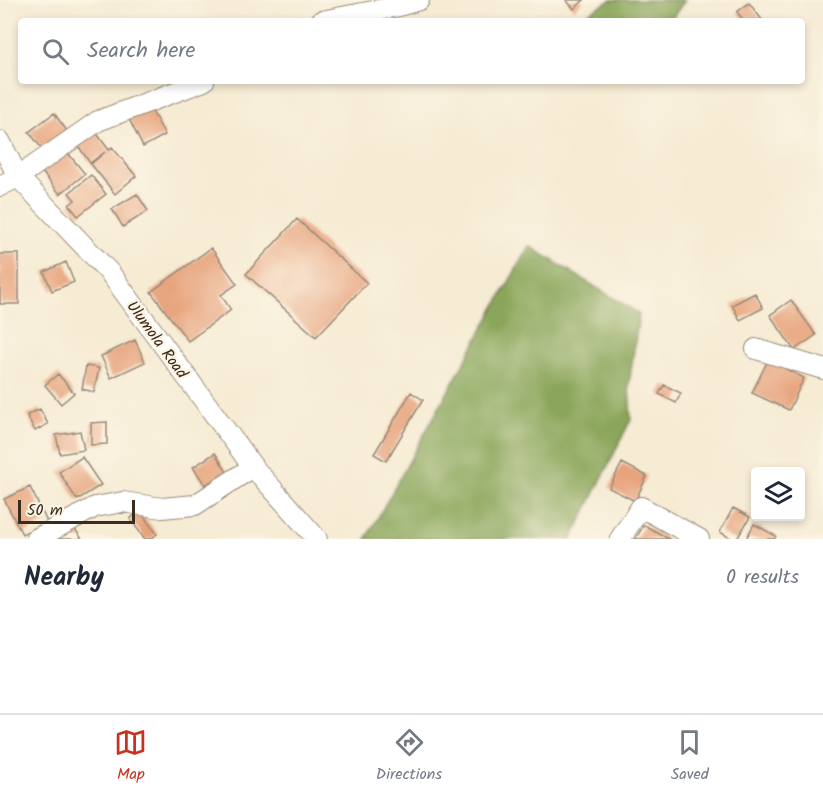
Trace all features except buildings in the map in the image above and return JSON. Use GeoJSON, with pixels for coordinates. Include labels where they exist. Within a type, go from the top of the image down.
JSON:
{"type":"FeatureCollection","features":[{"type":"Feature","properties":{"kind":"street"},"geometry":{"type":"LineString","coordinates":[[324,13],[399,6],[419,0]]}},
{"type":"Feature","properties":{"kind":"street"},"geometry":{"type":"LineString","coordinates":[[0,186],[18,177],[98,121],[196,84]]}},
{"type":"Feature","properties":{"kind":"street","name":"Ulumola Road"},"geometry":{"type":"LineString","coordinates":[[0,141],[18,177],[110,273],[253,467],[317,539]]}},
{"type":"Feature","properties":{"kind":"street"},"geometry":{"type":"LineString","coordinates":[[756,349],[823,369]]}},
{"type":"Feature","properties":{"kind":"street"},"geometry":{"type":"LineString","coordinates":[[36,539],[95,507],[123,502],[162,508],[195,505],[253,467]]}},
{"type":"Feature","properties":{"kind":"street"},"geometry":{"type":"LineString","coordinates":[[620,539],[640,507],[699,539]]}},
{"type":"Feature","properties":{"kind":"green space"},"geometry":{"type":"Polygon","coordinates":[[[611,0],[685,0],[672,18],[579,18],[611,0]]]}},
{"type":"Feature","properties":{"kind":"green space"},"geometry":{"type":"Polygon","coordinates":[[[529,246],[639,314],[629,385],[631,419],[572,539],[366,539],[529,246]]]}}]}
